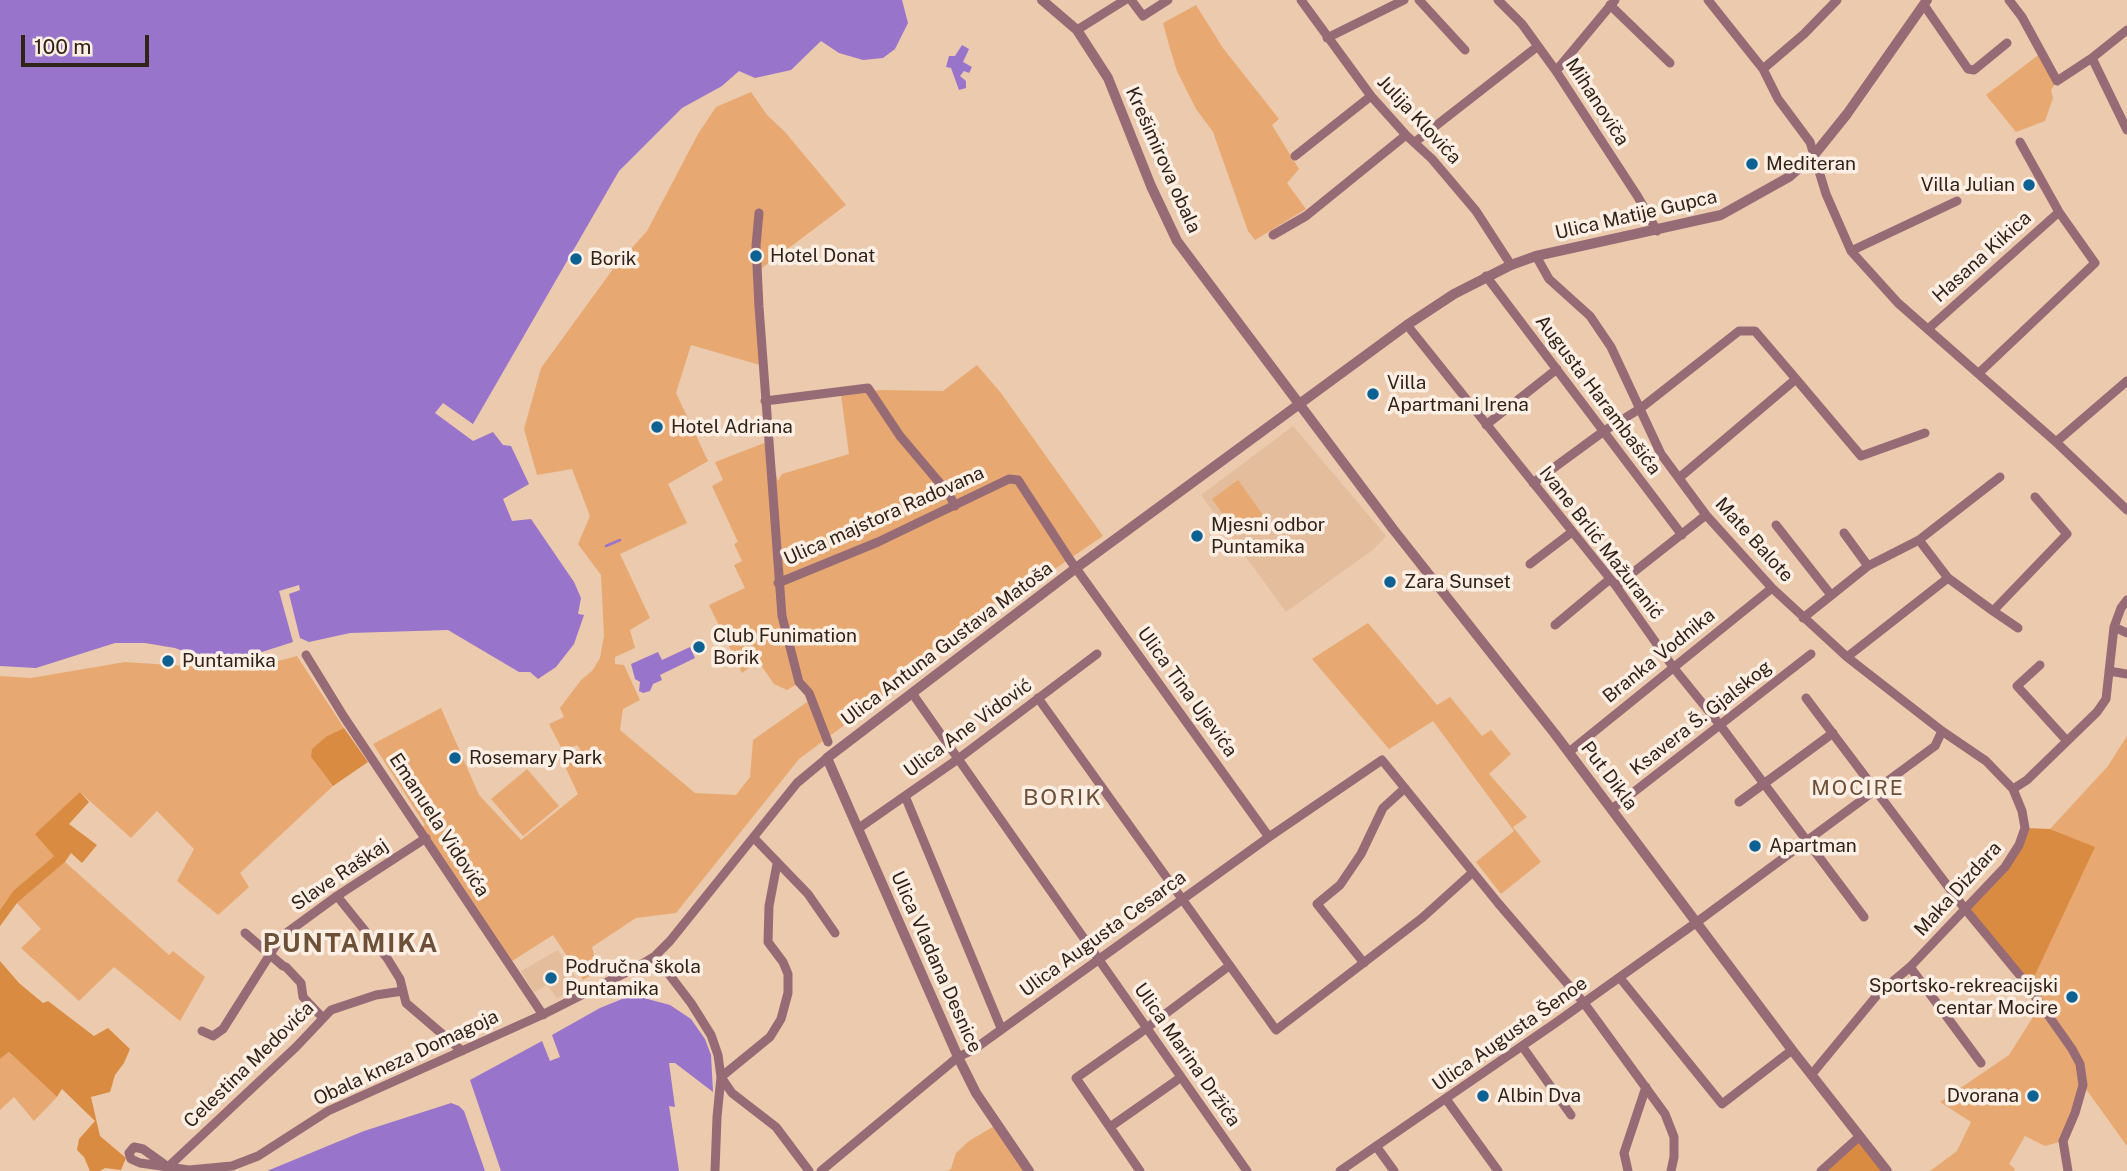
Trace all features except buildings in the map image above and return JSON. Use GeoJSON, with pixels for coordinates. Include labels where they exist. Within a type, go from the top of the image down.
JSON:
{"type":"FeatureCollection","features":[{"type":"Feature","properties":{"kind":"street","name":"Krešimirova obala"},"geometry":{"type":"LineString","coordinates":[[1042,0],[1077,30],[1108,78],[1151,186],[1177,241],[1300,404]]}},
{"type":"Feature","properties":{"kind":"street"},"geometry":{"type":"LineString","coordinates":[[1077,30],[1125,0]]}},
{"type":"Feature","properties":{"kind":"street"},"geometry":{"type":"LineString","coordinates":[[1131,0],[1143,16],[1168,0]]}},
{"type":"Feature","properties":{"kind":"street","name":"Julija Klovića"},"geometry":{"type":"LineString","coordinates":[[1301,0],[1371,96],[1453,182],[1476,211],[1511,265]]}},
{"type":"Feature","properties":{"kind":"street"},"geometry":{"type":"LineString","coordinates":[[1327,38],[1404,0]]}},
{"type":"Feature","properties":{"kind":"street"},"geometry":{"type":"LineString","coordinates":[[1419,0],[1465,50]]}},
{"type":"Feature","properties":{"kind":"street","name":"Mihanoviča"},"geometry":{"type":"LineString","coordinates":[[1498,0],[1522,24],[1556,71],[1657,231]]}},
{"type":"Feature","properties":{"kind":"street"},"geometry":{"type":"LineString","coordinates":[[1709,0],[1763,69],[1778,99],[1810,142],[1826,194],[1851,251],[1877,282],[2056,442],[2127,510]]}},
{"type":"Feature","properties":{"kind":"street"},"geometry":{"type":"LineString","coordinates":[[1763,69],[1838,0]]}},
{"type":"Feature","properties":{"kind":"street"},"geometry":{"type":"LineString","coordinates":[[2008,0],[2022,17],[2057,81],[2127,30]]}},
{"type":"Feature","properties":{"kind":"street"},"geometry":{"type":"LineString","coordinates":[[1556,71],[1613,3],[1670,62]]}},
{"type":"Feature","properties":{"kind":"street"},"geometry":{"type":"LineString","coordinates":[[1926,3],[1969,69],[1974,70],[2007,43]]}},
{"type":"Feature","properties":{"kind":"street","name":"Ulica Matije Gupca"},"geometry":{"type":"LineString","coordinates":[[1300,404],[1407,325],[1486,276],[1536,256],[1721,215],[1788,177],[1814,155],[1847,114],[1926,3]]}},
{"type":"Feature","properties":{"kind":"street"},"geometry":{"type":"LineString","coordinates":[[1415,142],[1538,46]]}},
{"type":"Feature","properties":{"kind":"street"},"geometry":{"type":"LineString","coordinates":[[2092,58],[2127,130]]}},
{"type":"Feature","properties":{"kind":"street"},"geometry":{"type":"LineString","coordinates":[[1295,156],[1371,96]]}},
{"type":"Feature","properties":{"kind":"street"},"geometry":{"type":"LineString","coordinates":[[1273,235],[1306,216],[1406,135]]}},
{"type":"Feature","properties":{"kind":"street"},"geometry":{"type":"LineString","coordinates":[[1979,373],[2095,263],[2059,212],[2020,142]]}},
{"type":"Feature","properties":{"kind":"street"},"geometry":{"type":"LineString","coordinates":[[1851,251],[1957,201]]}},
{"type":"Feature","properties":{"kind":"street","name":"Hasana Kikica"},"geometry":{"type":"LineString","coordinates":[[1928,329],[2059,212]]}},
{"type":"Feature","properties":{"kind":"street","name":"Ulica majstora Radovana"},"geometry":{"type":"LineString","coordinates":[[759,213],[756,246],[778,583],[878,542],[1009,479],[1018,480],[1076,568]]}},
{"type":"Feature","properties":{"kind":"street","name":"Mate Balote"},"geometry":{"type":"LineString","coordinates":[[1536,256],[1549,279],[1590,316],[1611,347],[1661,454],[1678,478],[1706,514],[1772,588],[1847,657],[1942,731],[1986,761],[2013,789]]}},
{"type":"Feature","properties":{"kind":"street","name":"Augusta Harambašića"},"geometry":{"type":"LineString","coordinates":[[1486,276],[1682,535]]}},
{"type":"Feature","properties":{"kind":"street","name":"Ivane Brlić Mažuranić"},"geometry":{"type":"LineString","coordinates":[[1407,325],[1613,583],[1673,667],[1720,725],[1763,786],[1864,917]]}},
{"type":"Feature","properties":{"kind":"street"},"geometry":{"type":"LineString","coordinates":[[1533,483],[1604,431],[1641,408],[1740,331],[1755,331],[1861,456],[1925,433]]}},
{"type":"Feature","properties":{"kind":"street"},"geometry":{"type":"LineString","coordinates":[[1486,425],[1557,369]]}},
{"type":"Feature","properties":{"kind":"street"},"geometry":{"type":"LineString","coordinates":[[1678,478],[1796,379]]}},
{"type":"Feature","properties":{"kind":"street"},"geometry":{"type":"LineString","coordinates":[[2056,442],[2127,381]]}},
{"type":"Feature","properties":{"kind":"street"},"geometry":{"type":"LineString","coordinates":[[765,401],[869,388],[900,436],[949,494],[955,506]]}},
{"type":"Feature","properties":{"kind":"street","name":"Ulica Antuna Gustava Matoša"},"geometry":{"type":"LineString","coordinates":[[655,956],[691,917],[797,783],[1076,568],[1300,404]]}},
{"type":"Feature","properties":{"kind":"street","name":"Put Dikla"},"geometry":{"type":"LineString","coordinates":[[1300,404],[1393,529],[1569,752],[1887,1171]]}},
{"type":"Feature","properties":{"kind":"street"},"geometry":{"type":"LineString","coordinates":[[1803,618],[1868,566],[1919,541],[2000,477]]}},
{"type":"Feature","properties":{"kind":"street"},"geometry":{"type":"LineString","coordinates":[[1993,611],[2067,534],[2035,497]]}},
{"type":"Feature","properties":{"kind":"street"},"geometry":{"type":"LineString","coordinates":[[1555,625],[1682,535],[1706,514]]}},
{"type":"Feature","properties":{"kind":"street"},"geometry":{"type":"LineString","coordinates":[[1776,525],[1831,595]]}},
{"type":"Feature","properties":{"kind":"street"},"geometry":{"type":"LineString","coordinates":[[1530,565],[1572,532]]}},
{"type":"Feature","properties":{"kind":"street"},"geometry":{"type":"LineString","coordinates":[[1844,533],[1868,566]]}},
{"type":"Feature","properties":{"kind":"street"},"geometry":{"type":"LineString","coordinates":[[1919,541],[1948,578],[2018,628]]}},
{"type":"Feature","properties":{"kind":"street","name":"Ulica Tina Ujevića"},"geometry":{"type":"LineString","coordinates":[[1076,568],[1269,836]]}},
{"type":"Feature","properties":{"kind":"street"},"geometry":{"type":"LineString","coordinates":[[1847,657],[1948,578]]}},
{"type":"Feature","properties":{"kind":"street"},"geometry":{"type":"LineString","coordinates":[[778,583],[782,616],[799,682],[809,693],[828,742]]}},
{"type":"Feature","properties":{"kind":"street","name":"Branka Vodnika"},"geometry":{"type":"LineString","coordinates":[[1569,752],[1772,588]]}},
{"type":"Feature","properties":{"kind":"street"},"geometry":{"type":"LineString","coordinates":[[2013,789],[2026,780],[2097,712],[2106,699],[2114,627],[2127,600]]}},
{"type":"Feature","properties":{"kind":"street"},"geometry":{"type":"LineString","coordinates":[[2114,627],[2127,633]]}},
{"type":"Feature","properties":{"kind":"street","name":"Ulica Ane Vidović"},"geometry":{"type":"LineString","coordinates":[[859,828],[958,758],[1097,653]]}},
{"type":"Feature","properties":{"kind":"street","name":"Ksavera Š. Gjalskog"},"geometry":{"type":"LineString","coordinates":[[1612,809],[1811,654]]}},
{"type":"Feature","properties":{"kind":"street","name":"Emanuela Vidovića"},"geometry":{"type":"LineString","coordinates":[[306,655],[344,717],[543,1015]]}},
{"type":"Feature","properties":{"kind":"street"},"geometry":{"type":"LineString","coordinates":[[2040,665],[2017,686],[2067,741]]}},
{"type":"Feature","properties":{"kind":"street"},"geometry":{"type":"LineString","coordinates":[[2109,671],[2127,674]]}},
{"type":"Feature","properties":{"kind":"street","name":"Ulica Marina Držića"},"geometry":{"type":"LineString","coordinates":[[912,693],[1247,1171]]}},
{"type":"Feature","properties":{"kind":"street"},"geometry":{"type":"LineString","coordinates":[[1038,698],[1276,1030],[1364,963],[1473,872]]}},
{"type":"Feature","properties":{"kind":"street"},"geometry":{"type":"LineString","coordinates":[[1806,698],[1965,909],[2022,978],[2073,1049],[2080,1064],[2083,1085],[2063,1141],[2068,1171]]}},
{"type":"Feature","properties":{"kind":"street","name":"Ulica Augusta Šenoe"},"geometry":{"type":"LineString","coordinates":[[1340,1171],[1697,922],[1935,746],[1942,731]]}},
{"type":"Feature","properties":{"kind":"street"},"geometry":{"type":"LineString","coordinates":[[1739,802],[1833,733]]}},
{"type":"Feature","properties":{"kind":"street","name":"Ulica Vladana Desnice"},"geometry":{"type":"LineString","coordinates":[[827,758],[975,1093],[1029,1171]]}},
{"type":"Feature","properties":{"kind":"street","name":"Ulica Augusta Cesarca"},"geometry":{"type":"LineString","coordinates":[[821,1171],[958,1057],[973,1050],[1269,836],[1382,760],[1405,788]]}},
{"type":"Feature","properties":{"kind":"street"},"geometry":{"type":"LineString","coordinates":[[1364,963],[1317,904],[1340,885],[1361,854],[1383,808],[1405,788],[1584,1003],[1665,1114],[1674,1137],[1671,1171]]}},
{"type":"Feature","properties":{"kind":"street","name":"Maka Dizdara"},"geometry":{"type":"LineString","coordinates":[[1812,1074],[1878,994],[1910,967],[2005,867],[2019,845],[2025,828],[2022,811],[2013,789]]}},
{"type":"Feature","properties":{"kind":"street"},"geometry":{"type":"LineString","coordinates":[[905,796],[1001,1028]]}},
{"type":"Feature","properties":{"kind":"street","name":"Slave Raškaj"},"geometry":{"type":"LineString","coordinates":[[202,1031],[213,1036],[223,1030],[281,937],[337,896],[426,838]]}},
{"type":"Feature","properties":{"kind":"street"},"geometry":{"type":"LineString","coordinates":[[754,838],[807,894],[835,933]]}},
{"type":"Feature","properties":{"kind":"street"},"geometry":{"type":"LineString","coordinates":[[721,1077],[770,1037],[781,1019],[788,993],[788,974],[783,962],[768,942],[769,906],[777,864]]}},
{"type":"Feature","properties":{"kind":"street"},"geometry":{"type":"LineString","coordinates":[[337,896],[387,958],[400,979],[406,1003],[462,1051]]}},
{"type":"Feature","properties":{"kind":"street"},"geometry":{"type":"LineString","coordinates":[[245,933],[301,983],[303,997],[323,1018]]}},
{"type":"Feature","properties":{"kind":"street"},"geometry":{"type":"LineString","coordinates":[[655,956],[691,1003],[711,1035],[718,1055],[721,1077],[715,1171]]}},
{"type":"Feature","properties":{"kind":"street","name":"Obala kneza Domagoja"},"geometry":{"type":"LineString","coordinates":[[168,1167],[208,1170],[232,1166],[258,1156],[328,1111],[543,1015],[655,956]]}},
{"type":"Feature","properties":{"kind":"street"},"geometry":{"type":"LineString","coordinates":[[1140,1171],[1076,1078],[1229,966]]}},
{"type":"Feature","properties":{"kind":"street"},"geometry":{"type":"LineString","coordinates":[[1910,967],[1981,1063]]}},
{"type":"Feature","properties":{"kind":"street"},"geometry":{"type":"LineString","coordinates":[[1620,978],[1722,1104],[1793,1050]]}},
{"type":"Feature","properties":{"kind":"street","name":"Celestina Medovića"},"geometry":{"type":"LineString","coordinates":[[168,1167],[296,1047],[331,1010],[376,995],[403,991]]}},
{"type":"Feature","properties":{"kind":"street"},"geometry":{"type":"LineString","coordinates":[[1522,1046],[1571,1115]]}},
{"type":"Feature","properties":{"kind":"street"},"geometry":{"type":"LineString","coordinates":[[721,1077],[732,1093],[776,1127],[809,1171]]}},
{"type":"Feature","properties":{"kind":"street"},"geometry":{"type":"LineString","coordinates":[[1110,1127],[1180,1078]]}},
{"type":"Feature","properties":{"kind":"street"},"geometry":{"type":"LineString","coordinates":[[1628,1171],[1624,1153],[1646,1087]]}},
{"type":"Feature","properties":{"kind":"street"},"geometry":{"type":"LineString","coordinates":[[1446,1099],[1498,1171]]}},
{"type":"Feature","properties":{"kind":"street"},"geometry":{"type":"LineString","coordinates":[[1821,1171],[1860,1136]]}},
{"type":"Feature","properties":{"kind":"street"},"geometry":{"type":"LineString","coordinates":[[1376,1146],[1394,1171]]}},
{"type":"Feature","properties":{"kind":"shaded area"},"geometry":{"type":"Polygon","coordinates":[[[0,0],[902,0],[908,23],[895,49],[883,58],[863,60],[839,53],[821,41],[791,70],[755,78],[739,71],[722,86],[682,108],[619,171],[473,424],[443,403],[435,413],[473,441],[493,432],[503,445],[511,446],[529,484],[503,499],[512,521],[531,519],[574,582],[581,598],[578,614],[584,615],[574,644],[556,667],[538,679],[530,672],[519,672],[448,630],[350,633],[309,642],[300,638],[289,594],[300,590],[299,585],[279,591],[293,642],[240,659],[205,659],[175,648],[145,643],[115,643],[36,668],[0,666],[0,0]]]}},
{"type":"Feature","properties":{"kind":"shaded area"},"geometry":{"type":"Polygon","coordinates":[[[1196,5],[1223,48],[1279,119],[1272,125],[1299,169],[1287,183],[1306,209],[1255,240],[1248,231],[1213,132],[1196,109],[1177,71],[1163,23],[1196,5]]]}},
{"type":"Feature","properties":{"kind":"shaded area"},"geometry":{"type":"Polygon","coordinates":[[[962,45],[969,49],[963,62],[972,67],[969,73],[964,71],[960,76],[966,81],[966,88],[959,90],[951,68],[946,67],[949,56],[955,56],[962,45]]]}},
{"type":"Feature","properties":{"kind":"shaded area"},"geometry":{"type":"Polygon","coordinates":[[[2041,53],[2057,81],[2051,90],[2053,98],[2045,121],[2016,132],[1986,95],[2041,53]]]}},
{"type":"Feature","properties":{"kind":"shaded area"},"geometry":{"type":"Polygon","coordinates":[[[751,92],[767,115],[785,132],[846,205],[762,268],[760,365],[691,345],[676,393],[708,461],[668,484],[687,523],[620,554],[650,618],[630,630],[635,648],[615,657],[615,664],[624,665],[640,700],[623,709],[620,730],[695,793],[736,795],[750,777],[753,740],[810,700],[799,683],[787,690],[774,684],[758,661],[742,673],[709,605],[745,588],[734,565],[742,561],[734,544],[738,542],[712,486],[723,480],[715,462],[767,442],[778,481],[782,474],[849,454],[841,395],[880,390],[943,391],[977,365],[1001,393],[1103,536],[1040,579],[799,759],[676,913],[636,918],[592,947],[598,971],[583,980],[553,935],[509,963],[420,828],[425,825],[373,744],[441,708],[479,795],[521,840],[578,794],[563,762],[580,749],[577,745],[563,751],[549,724],[564,717],[560,708],[600,658],[604,636],[601,575],[578,544],[590,516],[572,469],[537,475],[524,429],[541,368],[613,269],[647,231],[698,134],[716,107],[751,92]]]}},
{"type":"Feature","properties":{"kind":"shaded area"},"geometry":{"type":"Polygon","coordinates":[[[1293,426],[1386,536],[1374,549],[1286,612],[1201,495],[1293,426]]]}},
{"type":"Feature","properties":{"kind":"shaded area"},"geometry":{"type":"Polygon","coordinates":[[[1238,480],[1263,515],[1237,534],[1212,499],[1238,480]]]}},
{"type":"Feature","properties":{"kind":"shaded area"},"geometry":{"type":"Polygon","coordinates":[[[1368,623],[1437,705],[1450,697],[1482,736],[1491,730],[1511,754],[1489,774],[1527,817],[1513,827],[1541,862],[1501,894],[1476,862],[1514,831],[1433,721],[1389,749],[1312,659],[1368,623]]]}},
{"type":"Feature","properties":{"kind":"shaded area"},"geometry":{"type":"Polygon","coordinates":[[[690,647],[695,658],[660,675],[662,680],[653,684],[650,691],[639,691],[640,682],[635,679],[631,664],[658,652],[662,660],[690,647]]]}},
{"type":"Feature","properties":{"kind":"shaded area"},"geometry":{"type":"Polygon","coordinates":[[[297,656],[344,728],[327,736],[311,757],[333,786],[240,873],[249,887],[218,915],[177,881],[194,849],[157,811],[131,838],[80,792],[54,856],[13,891],[0,910],[0,676],[31,678],[125,662],[244,670],[297,656]]]}},
{"type":"Feature","properties":{"kind":"shaded area"},"geometry":{"type":"Polygon","coordinates":[[[344,728],[368,762],[333,786],[311,757],[312,749],[327,736],[344,728]]]}},
{"type":"Feature","properties":{"kind":"shaded area"},"geometry":{"type":"Polygon","coordinates":[[[2127,736],[2127,1146],[2083,1085],[2063,1141],[2045,1146],[2025,1136],[2009,1164],[2014,1171],[1930,1171],[1957,1151],[1971,1122],[1940,1102],[2009,1055],[2040,1006],[2029,988],[2094,847],[2050,829],[2108,766],[2127,736]]]}},
{"type":"Feature","properties":{"kind":"shaded area"},"geometry":{"type":"Polygon","coordinates":[[[527,769],[559,806],[523,836],[491,799],[527,769]]]}},
{"type":"Feature","properties":{"kind":"shaded area"},"geometry":{"type":"Polygon","coordinates":[[[80,792],[89,802],[69,824],[97,845],[82,863],[71,853],[65,862],[17,903],[0,926],[0,910],[13,891],[54,856],[35,834],[80,792]]]}},
{"type":"Feature","properties":{"kind":"shaded area"},"geometry":{"type":"Polygon","coordinates":[[[2025,828],[2050,829],[2095,847],[2029,988],[1965,909],[2005,867],[2025,828]]]}},
{"type":"Feature","properties":{"kind":"shaded area"},"geometry":{"type":"Polygon","coordinates":[[[65,862],[169,955],[173,951],[205,977],[180,1021],[114,967],[79,1001],[21,948],[41,929],[17,903],[65,862]]]}},
{"type":"Feature","properties":{"kind":"shaded area","name":"Područna škola Puntamika"},"geometry":{"type":"Polygon","coordinates":[[[558,950],[581,986],[557,998],[547,985],[534,992],[521,971],[558,950]]]}},
{"type":"Feature","properties":{"kind":"shaded area"},"geometry":{"type":"Polygon","coordinates":[[[0,961],[19,983],[43,1003],[48,1001],[94,1036],[108,1028],[130,1049],[115,1075],[110,1092],[91,1097],[100,1136],[126,1158],[121,1170],[105,1168],[90,1171],[84,1157],[77,1150],[79,1139],[95,1121],[62,1089],[57,1097],[9,1052],[0,1059],[0,961]]]}},
{"type":"Feature","properties":{"kind":"shaded area"},"geometry":{"type":"Polygon","coordinates":[[[627,997],[640,997],[670,1005],[691,1019],[705,1039],[711,1055],[713,1092],[675,1063],[669,1063],[675,1107],[669,1106],[679,1171],[501,1171],[470,1080],[542,1041],[550,1061],[560,1057],[552,1035],[600,1008],[627,997]]]}},
{"type":"Feature","properties":{"kind":"shaded area"},"geometry":{"type":"Polygon","coordinates":[[[9,1052],[57,1097],[34,1121],[14,1097],[0,1110],[0,1059],[9,1052]]]}},
{"type":"Feature","properties":{"kind":"shaded area"},"geometry":{"type":"Polygon","coordinates":[[[451,1103],[464,1111],[485,1171],[267,1171],[364,1131],[451,1103]]]}},
{"type":"Feature","properties":{"kind":"shaded area"},"geometry":{"type":"Polygon","coordinates":[[[996,1125],[1029,1171],[947,1171],[951,1169],[956,1153],[969,1141],[996,1125]]]}},
{"type":"Feature","properties":{"kind":"shaded area"},"geometry":{"type":"Polygon","coordinates":[[[1860,1136],[1887,1171],[1821,1171],[1860,1136]]]}},
{"type":"Feature","properties":{"kind":"waterway"},"geometry":{"type":"LineString","coordinates":[[606,546],[620,540]]}},
{"type":"Feature","properties":{"kind":"place","name":"Mediteran"},"geometry":{"type":"Point","coordinates":[1752,164]}},
{"type":"Feature","properties":{"kind":"place","name":"Villa Julian"},"geometry":{"type":"Point","coordinates":[2029,185]}},
{"type":"Feature","properties":{"kind":"place","name":"Hotel Donat"},"geometry":{"type":"Point","coordinates":[756,256]}},
{"type":"Feature","properties":{"kind":"place","name":"Borik"},"geometry":{"type":"Point","coordinates":[576,259]}},
{"type":"Feature","properties":{"kind":"place","name":"Villa Apartmani Irena"},"geometry":{"type":"Point","coordinates":[1373,394]}},
{"type":"Feature","properties":{"kind":"place","name":"Hotel Adriana"},"geometry":{"type":"Point","coordinates":[657,427]}},
{"type":"Feature","properties":{"kind":"place","name":"Mjesni odbor Puntamika"},"geometry":{"type":"Point","coordinates":[1197,536]}},
{"type":"Feature","properties":{"kind":"place","name":"Zara Sunset"},"geometry":{"type":"Point","coordinates":[1390,582]}},
{"type":"Feature","properties":{"kind":"place","name":"Club Funimation Borik"},"geometry":{"type":"Point","coordinates":[699,647]}},
{"type":"Feature","properties":{"kind":"place","name":"Puntamika"},"geometry":{"type":"Point","coordinates":[168,661]}},
{"type":"Feature","properties":{"kind":"place","name":"Rosemary Park"},"geometry":{"type":"Point","coordinates":[455,758]}},
{"type":"Feature","properties":{"kind":"place","name":"Apartman"},"geometry":{"type":"Point","coordinates":[1755,846]}},
{"type":"Feature","properties":{"kind":"place","name":"Područna škola Puntamika"},"geometry":{"type":"Point","coordinates":[551,978]}},
{"type":"Feature","properties":{"kind":"place","name":"Sportsko-rekreacijski centar Mocire"},"geometry":{"type":"Point","coordinates":[2072,997]}},
{"type":"Feature","properties":{"kind":"place","name":"Albin Dva"},"geometry":{"type":"Point","coordinates":[1483,1096]}},
{"type":"Feature","properties":{"kind":"place","name":"Dvorana"},"geometry":{"type":"Point","coordinates":[2033,1096]}},
{"type":"Feature","properties":{"kind":"district","name":"MOCIRE"},"geometry":{"type":"Point","coordinates":[1858,789]}},
{"type":"Feature","properties":{"kind":"district","name":"BORIK"},"geometry":{"type":"Point","coordinates":[1063,798]}},
{"type":"Feature","properties":{"kind":"district","name":"PUNTAMIKA"},"geometry":{"type":"Point","coordinates":[351,944]}}]}
